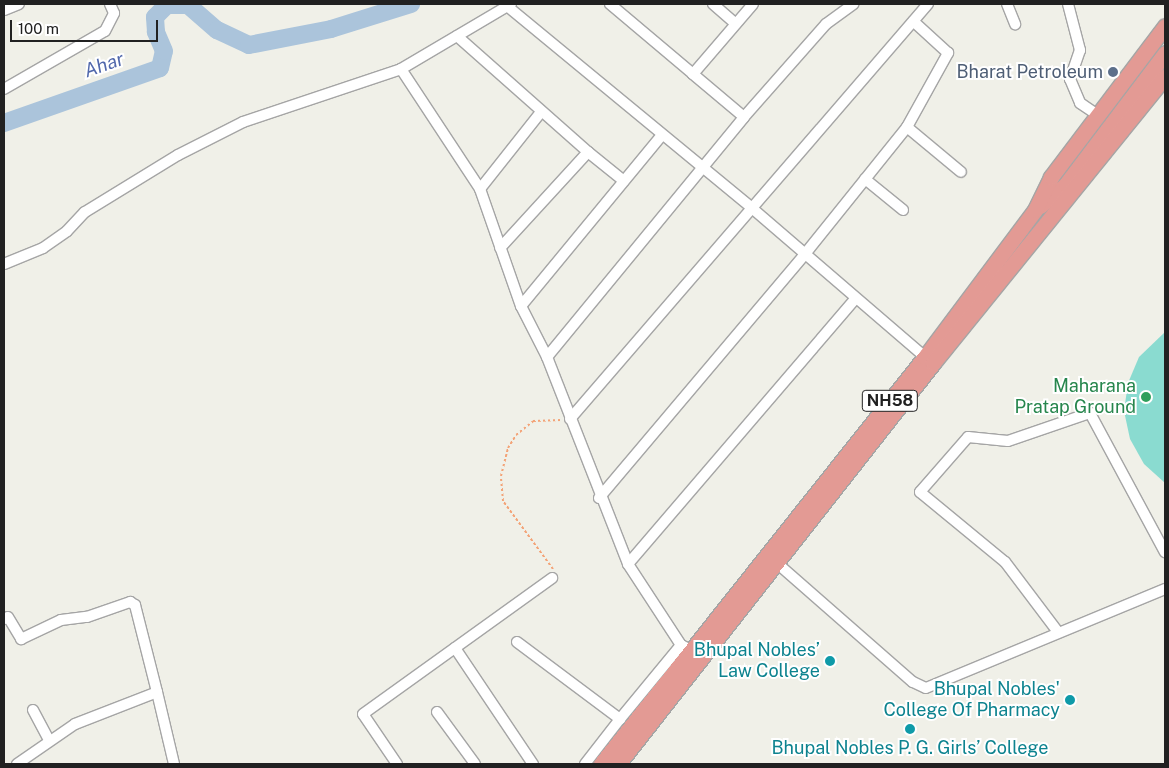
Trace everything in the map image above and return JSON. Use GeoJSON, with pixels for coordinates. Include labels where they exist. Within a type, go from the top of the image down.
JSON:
{"type":"FeatureCollection","features":[{"type":"Feature","properties":{"kind":"highway","name":"NH58"},"geometry":{"type":"LineString","coordinates":[[618,764],[773,560],[929,360],[1035,210],[1052,177],[1165,26]]}},
{"type":"Feature","properties":{"kind":"highway"},"geometry":{"type":"LineString","coordinates":[[1035,210],[1066,184],[1165,53]]}},
{"type":"Feature","properties":{"kind":"highway","name":"NH58"},"geometry":{"type":"LineString","coordinates":[[929,360],[1051,219],[1165,76]]}},
{"type":"Feature","properties":{"kind":"highway"},"geometry":{"type":"LineString","coordinates":[[1051,219],[1066,184]]}},
{"type":"Feature","properties":{"kind":"highway","name":"NH58"},"geometry":{"type":"LineString","coordinates":[[601,764],[686,648],[773,560]]}},
{"type":"Feature","properties":{"kind":"street"},"geometry":{"type":"LineString","coordinates":[[4,10],[19,4]]}},
{"type":"Feature","properties":{"kind":"street"},"geometry":{"type":"LineString","coordinates":[[4,89],[105,31],[114,13],[110,4]]}},
{"type":"Feature","properties":{"kind":"street"},"geometry":{"type":"LineString","coordinates":[[610,4],[744,117]]}},
{"type":"Feature","properties":{"kind":"street"},"geometry":{"type":"LineString","coordinates":[[713,4],[736,24]]}},
{"type":"Feature","properties":{"kind":"street"},"geometry":{"type":"LineString","coordinates":[[693,74],[753,4]]}},
{"type":"Feature","properties":{"kind":"street"},"geometry":{"type":"LineString","coordinates":[[546,358],[744,117],[826,24],[854,4]]}},
{"type":"Feature","properties":{"kind":"street"},"geometry":{"type":"LineString","coordinates":[[570,420],[928,4]]}},
{"type":"Feature","properties":{"kind":"street"},"geometry":{"type":"LineString","coordinates":[[1007,4],[1015,24]]}},
{"type":"Feature","properties":{"kind":"street"},"geometry":{"type":"LineString","coordinates":[[1068,4],[1080,50],[1070,79],[1080,103],[1098,115]]}},
{"type":"Feature","properties":{"kind":"street"},"geometry":{"type":"LineString","coordinates":[[4,264],[43,248],[67,231],[85,212],[178,155],[243,122],[401,69],[509,5],[661,136],[753,209],[929,360]]}},
{"type":"Feature","properties":{"kind":"street"},"geometry":{"type":"LineString","coordinates":[[599,498],[805,254],[907,127],[948,53],[913,21]]}},
{"type":"Feature","properties":{"kind":"street"},"geometry":{"type":"LineString","coordinates":[[457,36],[540,112],[624,181]]}},
{"type":"Feature","properties":{"kind":"street"},"geometry":{"type":"LineString","coordinates":[[401,69],[480,189],[521,306],[546,358],[599,498],[628,564],[686,648],[620,719],[585,764]]}},
{"type":"Feature","properties":{"kind":"street"},"geometry":{"type":"LineString","coordinates":[[480,189],[540,112]]}},
{"type":"Feature","properties":{"kind":"street"},"geometry":{"type":"LineString","coordinates":[[907,127],[961,172]]}},
{"type":"Feature","properties":{"kind":"street"},"geometry":{"type":"LineString","coordinates":[[521,306],[661,136]]}},
{"type":"Feature","properties":{"kind":"street"},"geometry":{"type":"LineString","coordinates":[[500,248],[588,152]]}},
{"type":"Feature","properties":{"kind":"street"},"geometry":{"type":"LineString","coordinates":[[865,179],[903,210]]}},
{"type":"Feature","properties":{"kind":"street"},"geometry":{"type":"LineString","coordinates":[[628,564],[855,298]]}},
{"type":"Feature","properties":{"kind":"street"},"geometry":{"type":"LineString","coordinates":[[1058,632],[1005,562],[920,492],[968,437],[1008,441],[1090,413],[1165,552]]}},
{"type":"Feature","properties":{"kind":"street"},"geometry":{"type":"LineString","coordinates":[[773,560],[913,682],[926,688],[1058,632],[1095,621],[1165,590]]}},
{"type":"Feature","properties":{"kind":"street"},"geometry":{"type":"LineString","coordinates":[[397,764],[363,714],[552,578]]}},
{"type":"Feature","properties":{"kind":"street"},"geometry":{"type":"LineString","coordinates":[[4,619],[8,617],[22,639],[62,620],[87,617],[130,602],[135,605],[174,764]]}},
{"type":"Feature","properties":{"kind":"street"},"geometry":{"type":"LineString","coordinates":[[517,642],[620,719]]}},
{"type":"Feature","properties":{"kind":"street"},"geometry":{"type":"LineString","coordinates":[[455,648],[533,764]]}},
{"type":"Feature","properties":{"kind":"street"},"geometry":{"type":"LineString","coordinates":[[16,764],[75,724],[157,692]]}},
{"type":"Feature","properties":{"kind":"street"},"geometry":{"type":"LineString","coordinates":[[33,710],[49,740]]}},
{"type":"Feature","properties":{"kind":"street"},"geometry":{"type":"LineString","coordinates":[[438,712],[474,764]]}},
{"type":"Feature","properties":{"kind":"path"},"geometry":{"type":"LineString","coordinates":[[552,578],[553,569],[503,500],[501,476],[508,448],[521,431],[533,422],[570,420]]}},
{"type":"Feature","properties":{"kind":"shaded area","name":"Maharana Pratap Ground"},"geometry":{"type":"Polygon","coordinates":[[[1165,332],[1165,483],[1144,464],[1130,439],[1124,411],[1128,383],[1139,357],[1165,332]]]}},
{"type":"Feature","properties":{"kind":"waterway","name":"Ahar"},"geometry":{"type":"LineString","coordinates":[[4,123],[160,68],[164,51],[156,32],[155,17],[167,5],[188,5],[217,30],[249,45],[331,29],[411,4]]}},
{"type":"Feature","properties":{"kind":"place","name":"Bharat Petroleum"},"geometry":{"type":"Point","coordinates":[1113,72]}},
{"type":"Feature","properties":{"kind":"place","name":"Maharana Pratap Ground"},"geometry":{"type":"Point","coordinates":[1146,397]}},
{"type":"Feature","properties":{"kind":"place","name":"Bhupal Nobles’ Law College"},"geometry":{"type":"Point","coordinates":[830,661]}},
{"type":"Feature","properties":{"kind":"place","name":"Bhupal Nobles' College Of Pharmacy"},"geometry":{"type":"Point","coordinates":[1070,700]}},
{"type":"Feature","properties":{"kind":"place","name":"Bhupal Nobles P. G. Girls’ College"},"geometry":{"type":"Point","coordinates":[910,729]}}]}
